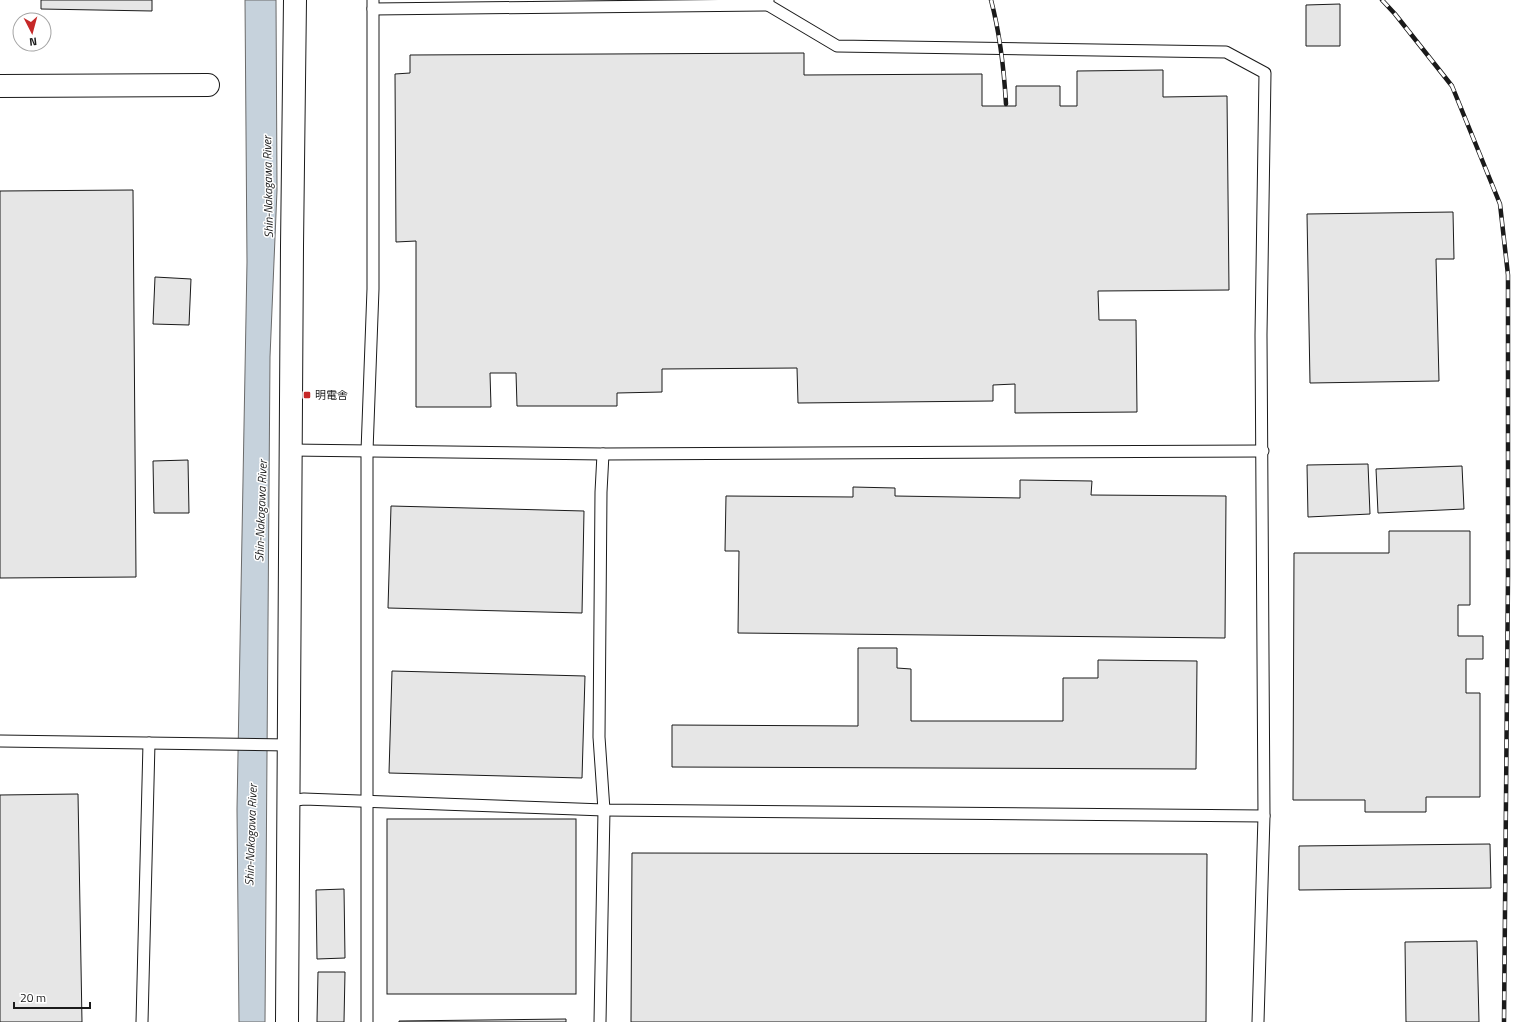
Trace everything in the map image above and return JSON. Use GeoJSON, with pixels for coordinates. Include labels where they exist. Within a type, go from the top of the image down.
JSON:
{"type":"FeatureCollection","features":[{"type":"Feature","properties":{"kind":"street"},"geometry":{"type":"LineString","coordinates":[[287,1022],[295,0]]}},
{"type":"Feature","properties":{"kind":"street"},"geometry":{"type":"LineString","coordinates":[[0,86],[208,85]]}},
{"type":"Feature","properties":{"kind":"lane"},"geometry":{"type":"LineString","coordinates":[[367,1022],[367,451],[373,289],[373,4],[768,3],[837,46],[1226,52],[1265,72],[1261,335],[1263,451],[1264,816],[1258,1022]]}},
{"type":"Feature","properties":{"kind":"lane"},"geometry":{"type":"LineString","coordinates":[[291,450],[603,454],[1263,451]]}},
{"type":"Feature","properties":{"kind":"lane"},"geometry":{"type":"LineString","coordinates":[[600,1022],[604,810],[599,737],[600,492],[603,454]]}},
{"type":"Feature","properties":{"kind":"lane"},"geometry":{"type":"LineString","coordinates":[[0,742],[289,745]]}},
{"type":"Feature","properties":{"kind":"lane"},"geometry":{"type":"LineString","coordinates":[[142,1022],[149,743]]}},
{"type":"Feature","properties":{"kind":"lane"},"geometry":{"type":"LineString","coordinates":[[288,801],[304,799],[604,810],[1264,816]]}},
{"type":"Feature","properties":{"kind":"water","name":"Shin-Nakagawa River"},"geometry":{"type":"Polygon","coordinates":[[[245,0],[276,0],[277,190],[270,357],[265,1022],[239,1022],[237,809],[247,262],[245,0]]]}},
{"type":"Feature","properties":{"kind":"building"},"geometry":{"type":"Polygon","coordinates":[[[41,0],[152,0],[152,11],[41,9],[41,0]]]}},
{"type":"Feature","properties":{"kind":"building"},"geometry":{"type":"Polygon","coordinates":[[[1340,4],[1340,46],[1306,46],[1306,5],[1340,4]]]}},
{"type":"Feature","properties":{"kind":"building"},"geometry":{"type":"Polygon","coordinates":[[[804,53],[804,75],[982,74],[982,106],[1016,106],[1016,86],[1060,86],[1060,106],[1077,106],[1077,71],[1163,70],[1163,97],[1227,96],[1229,290],[1098,291],[1099,320],[1136,320],[1137,412],[1015,413],[1015,384],[993,385],[993,401],[798,403],[797,368],[662,369],[662,392],[617,393],[617,406],[517,406],[516,373],[490,373],[491,407],[416,407],[416,241],[396,242],[395,74],[410,73],[410,55],[804,53]]]}},
{"type":"Feature","properties":{"kind":"building"},"geometry":{"type":"Polygon","coordinates":[[[133,190],[136,577],[0,578],[0,191],[133,190]]]}},
{"type":"Feature","properties":{"kind":"building"},"geometry":{"type":"Polygon","coordinates":[[[1453,212],[1454,259],[1436,259],[1439,381],[1310,383],[1307,214],[1453,212]]]}},
{"type":"Feature","properties":{"kind":"building"},"geometry":{"type":"Polygon","coordinates":[[[155,277],[191,279],[189,325],[153,324],[155,277]]]}},
{"type":"Feature","properties":{"kind":"building"},"geometry":{"type":"Polygon","coordinates":[[[188,460],[189,513],[154,513],[153,461],[188,460]]]}},
{"type":"Feature","properties":{"kind":"building"},"geometry":{"type":"Polygon","coordinates":[[[1368,464],[1370,514],[1308,517],[1307,465],[1368,464]]]}},
{"type":"Feature","properties":{"kind":"building"},"geometry":{"type":"Polygon","coordinates":[[[1462,466],[1464,509],[1378,513],[1376,469],[1462,466]]]}},
{"type":"Feature","properties":{"kind":"building"},"geometry":{"type":"Polygon","coordinates":[[[1020,480],[1092,481],[1091,495],[1226,496],[1225,638],[738,633],[739,551],[725,551],[726,496],[853,497],[853,487],[895,488],[895,496],[1020,498],[1020,480]]]}},
{"type":"Feature","properties":{"kind":"building"},"geometry":{"type":"Polygon","coordinates":[[[391,506],[584,511],[582,613],[388,608],[391,506]]]}},
{"type":"Feature","properties":{"kind":"building"},"geometry":{"type":"Polygon","coordinates":[[[1389,531],[1470,531],[1470,605],[1458,605],[1458,636],[1483,636],[1483,659],[1466,659],[1466,693],[1480,693],[1480,797],[1426,797],[1426,812],[1365,812],[1365,800],[1293,800],[1294,553],[1389,553],[1389,531]]]}},
{"type":"Feature","properties":{"kind":"building"},"geometry":{"type":"Polygon","coordinates":[[[858,648],[897,648],[897,668],[911,669],[911,721],[1063,721],[1063,678],[1098,678],[1098,660],[1197,661],[1196,769],[672,767],[672,725],[858,726],[858,648]]]}},
{"type":"Feature","properties":{"kind":"building"},"geometry":{"type":"Polygon","coordinates":[[[392,671],[585,676],[582,778],[389,773],[392,671]]]}},
{"type":"Feature","properties":{"kind":"building"},"geometry":{"type":"Polygon","coordinates":[[[78,794],[82,1022],[0,1022],[0,795],[78,794]]]}},
{"type":"Feature","properties":{"kind":"building"},"geometry":{"type":"Polygon","coordinates":[[[387,819],[576,819],[576,994],[387,994],[387,819]]]}},
{"type":"Feature","properties":{"kind":"building"},"geometry":{"type":"Polygon","coordinates":[[[1490,844],[1491,888],[1299,890],[1299,846],[1490,844]]]}},
{"type":"Feature","properties":{"kind":"building"},"geometry":{"type":"Polygon","coordinates":[[[632,853],[1207,854],[1206,1022],[631,1022],[632,853]]]}},
{"type":"Feature","properties":{"kind":"building"},"geometry":{"type":"Polygon","coordinates":[[[344,889],[345,958],[317,959],[316,890],[344,889]]]}},
{"type":"Feature","properties":{"kind":"building"},"geometry":{"type":"Polygon","coordinates":[[[1477,941],[1479,1022],[1406,1022],[1405,942],[1477,941]]]}},
{"type":"Feature","properties":{"kind":"building"},"geometry":{"type":"Polygon","coordinates":[[[318,972],[345,972],[344,1022],[317,1022],[318,972]]]}},
{"type":"Feature","properties":{"kind":"building"},"geometry":{"type":"Polygon","coordinates":[[[566,1019],[566,1022],[399,1022],[399,1021],[566,1019]]]}},
{"type":"Feature","properties":{"kind":"railway"},"geometry":{"type":"LineString","coordinates":[[991,0],[1001,52],[1006,104]]}},
{"type":"Feature","properties":{"kind":"railway"},"geometry":{"type":"LineString","coordinates":[[1382,0],[1395,14],[1452,86],[1500,204],[1508,275],[1508,576],[1504,1022]]}},
{"type":"Feature","properties":{"kind":"place","name":"明電舎"},"geometry":{"type":"Point","coordinates":[307,395]}}]}
